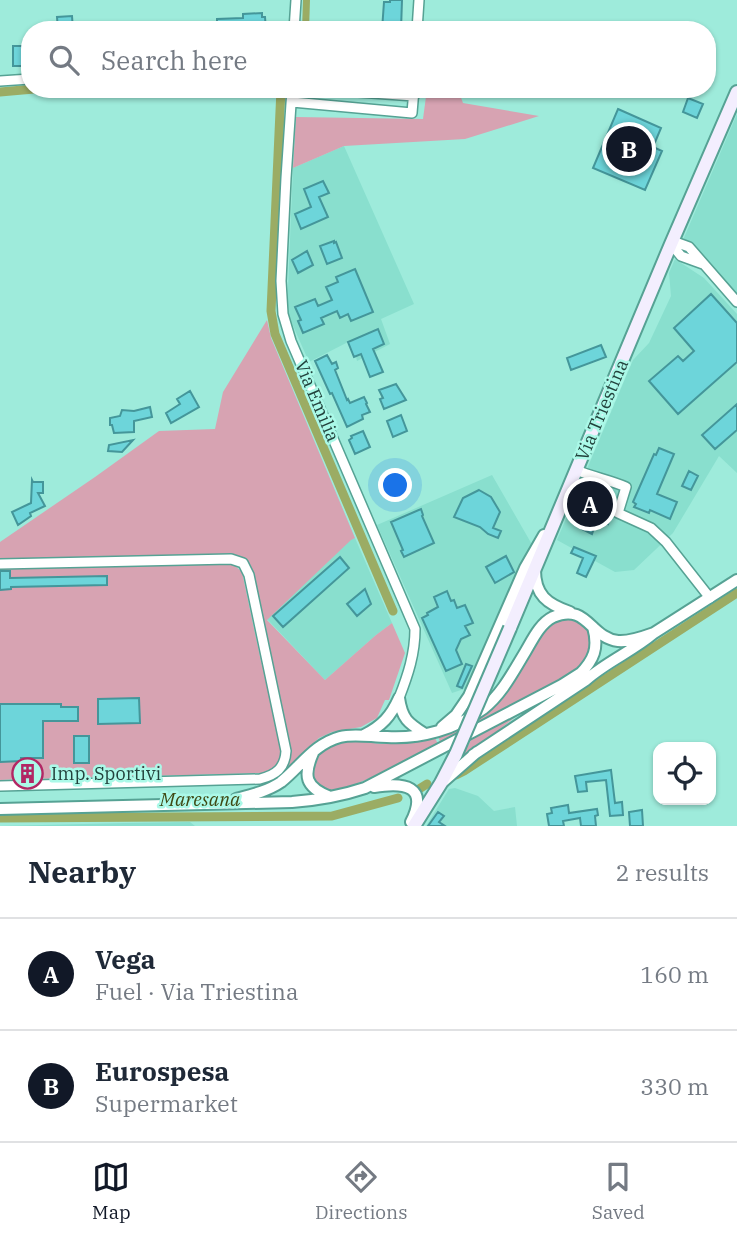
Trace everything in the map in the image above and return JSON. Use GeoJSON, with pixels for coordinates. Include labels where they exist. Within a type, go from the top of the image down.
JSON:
{"type":"FeatureCollection","features":[{"type":"Feature","properties":{"kind":"main road","name":"Via Triestina"},"geometry":{"type":"LineString","coordinates":[[412,826],[430,803],[456,754],[737,92]]}},
{"type":"Feature","properties":{"kind":"street"},"geometry":{"type":"LineString","coordinates":[[295,21],[296,0]]}},
{"type":"Feature","properties":{"kind":"street"},"geometry":{"type":"LineString","coordinates":[[418,21],[419,0]]}},
{"type":"Feature","properties":{"kind":"street"},"geometry":{"type":"LineString","coordinates":[[0,81],[21,80]]}},
{"type":"Feature","properties":{"kind":"street","name":"Via Emilia"},"geometry":{"type":"LineString","coordinates":[[292,98],[281,281],[283,314],[291,341],[415,629],[415,645],[409,673],[399,698]]}},
{"type":"Feature","properties":{"kind":"street"},"geometry":{"type":"LineString","coordinates":[[292,102],[412,113],[414,98]]}},
{"type":"Feature","properties":{"kind":"street"},"geometry":{"type":"LineString","coordinates":[[671,244],[681,256],[703,264],[737,302]]}},
{"type":"Feature","properties":{"kind":"street"},"geometry":{"type":"LineString","coordinates":[[576,470],[594,478],[607,479],[626,486],[618,513],[651,528],[666,542],[710,597]]}},
{"type":"Feature","properties":{"kind":"street"},"geometry":{"type":"LineString","coordinates":[[437,731],[456,715],[469,696],[525,568],[562,506]]}},
{"type":"Feature","properties":{"kind":"street"},"geometry":{"type":"LineString","coordinates":[[0,564],[231,558],[243,563],[248,575],[286,751],[283,765],[278,772],[260,779],[0,786]]}},
{"type":"Feature","properties":{"kind":"street"},"geometry":{"type":"LineString","coordinates":[[535,570],[536,586],[543,597],[560,609],[583,617],[608,638],[626,641],[654,633]]}},
{"type":"Feature","properties":{"kind":"street"},"geometry":{"type":"LineString","coordinates":[[365,788],[642,643],[737,580]]}},
{"type":"Feature","properties":{"kind":"street"},"geometry":{"type":"LineString","coordinates":[[222,803],[252,795],[280,782],[314,750],[341,737],[397,738],[425,734],[470,718],[502,690],[543,624],[554,617],[573,613]]}},
{"type":"Feature","properties":{"kind":"street"},"geometry":{"type":"LineString","coordinates":[[441,783],[493,737],[582,675],[596,646],[593,628]]}},
{"type":"Feature","properties":{"kind":"street"},"geometry":{"type":"LineString","coordinates":[[473,755],[586,680],[582,675]]}},
{"type":"Feature","properties":{"kind":"street"},"geometry":{"type":"LineString","coordinates":[[399,698],[404,716],[410,725],[425,734]]}},
{"type":"Feature","properties":{"kind":"street"},"geometry":{"type":"LineString","coordinates":[[361,736],[383,724],[393,712],[399,698]]}},
{"type":"Feature","properties":{"kind":"street"},"geometry":{"type":"LineString","coordinates":[[314,750],[307,768],[309,782],[317,791],[332,798]]}},
{"type":"Feature","properties":{"kind":"street"},"geometry":{"type":"LineString","coordinates":[[0,808],[292,802],[332,798],[365,788],[392,784],[405,785],[416,793],[418,807],[412,826]]}},
{"type":"Feature","properties":{"kind":"shaded area"},"geometry":{"type":"Polygon","coordinates":[[[303,0],[310,0],[309,21],[302,21],[303,0]]]}},
{"type":"Feature","properties":{"kind":"shaded area"},"geometry":{"type":"Polygon","coordinates":[[[426,98],[461,98],[463,103],[539,116],[465,139],[344,146],[293,168],[296,117],[423,119],[426,98]]]}},
{"type":"Feature","properties":{"kind":"shaded area"},"geometry":{"type":"Polygon","coordinates":[[[737,114],[737,295],[695,256],[680,247],[737,114]]]}},
{"type":"Feature","properties":{"kind":"shaded area"},"geometry":{"type":"Polygon","coordinates":[[[344,146],[414,304],[381,319],[390,344],[357,361],[352,340],[309,362],[287,312],[293,168],[344,146]]]}},
{"type":"Feature","properties":{"kind":"shaded area"},"geometry":{"type":"Polygon","coordinates":[[[675,259],[704,278],[737,314],[737,473],[719,456],[673,533],[634,570],[615,572],[557,540],[633,360],[649,343],[671,296],[669,273],[675,259]]]}},
{"type":"Feature","properties":{"kind":"shaded area"},"geometry":{"type":"Polygon","coordinates":[[[267,320],[271,338],[355,538],[267,620],[325,680],[392,623],[405,653],[389,700],[385,700],[377,718],[361,727],[332,732],[319,738],[280,775],[274,768],[262,773],[33,779],[33,770],[24,770],[23,779],[0,780],[0,542],[159,431],[215,429],[223,392],[267,320]],[[233,564],[242,572],[263,671],[244,568],[233,564]]]}},
{"type":"Feature","properties":{"kind":"shaded area"},"geometry":{"type":"Polygon","coordinates":[[[492,475],[534,548],[476,685],[452,693],[377,525],[492,475]]]}},
{"type":"Feature","properties":{"kind":"shaded area"},"geometry":{"type":"Polygon","coordinates":[[[355,538],[392,623],[325,680],[267,619],[355,538]]]}},
{"type":"Feature","properties":{"kind":"shaded area"},"geometry":{"type":"Polygon","coordinates":[[[560,618],[578,621],[591,634],[592,647],[574,672],[541,692],[440,742],[438,736],[458,730],[477,719],[545,625],[560,618]]]}},
{"type":"Feature","properties":{"kind":"shaded area"},"geometry":{"type":"Polygon","coordinates":[[[527,708],[465,756],[463,756],[471,740],[527,708]]]}},
{"type":"Feature","properties":{"kind":"shaded area"},"geometry":{"type":"Polygon","coordinates":[[[435,737],[438,745],[341,790],[329,790],[314,780],[312,773],[318,756],[339,743],[355,741],[382,744],[435,737]]]}},
{"type":"Feature","properties":{"kind":"shaded area"},"geometry":{"type":"Polygon","coordinates":[[[455,788],[478,796],[494,811],[515,807],[517,826],[426,826],[449,789],[455,788]]]}},
{"type":"Feature","properties":{"kind":"shaded area"},"geometry":{"type":"Polygon","coordinates":[[[190,822],[195,826],[0,826],[126,823],[190,822]]]}},
{"type":"Feature","properties":{"kind":"building"},"geometry":{"type":"Polygon","coordinates":[[[402,0],[401,21],[383,21],[384,2],[402,0]]]}},
{"type":"Feature","properties":{"kind":"building"},"geometry":{"type":"Polygon","coordinates":[[[262,13],[265,21],[217,21],[243,18],[243,14],[262,13]]]}},
{"type":"Feature","properties":{"kind":"building"},"geometry":{"type":"Polygon","coordinates":[[[72,16],[72,21],[57,21],[57,17],[72,16]]]}},
{"type":"Feature","properties":{"kind":"building"},"geometry":{"type":"Polygon","coordinates":[[[13,46],[21,46],[21,66],[13,66],[13,46]]]}},
{"type":"Feature","properties":{"kind":"building"},"geometry":{"type":"Polygon","coordinates":[[[688,98],[703,104],[697,118],[683,112],[688,98]]]}},
{"type":"Feature","properties":{"kind":"building"},"geometry":{"type":"Polygon","coordinates":[[[618,109],[661,128],[653,147],[662,151],[645,190],[593,168],[618,109]]]}},
{"type":"Feature","properties":{"kind":"building"},"geometry":{"type":"Polygon","coordinates":[[[323,181],[329,193],[319,197],[328,217],[301,229],[295,214],[311,207],[304,189],[323,181]]]}},
{"type":"Feature","properties":{"kind":"building"},"geometry":{"type":"Polygon","coordinates":[[[334,241],[342,258],[327,264],[320,246],[334,241]]]}},
{"type":"Feature","properties":{"kind":"building"},"geometry":{"type":"Polygon","coordinates":[[[307,251],[313,265],[298,273],[292,260],[307,251]]]}},
{"type":"Feature","properties":{"kind":"building"},"geometry":{"type":"Polygon","coordinates":[[[355,269],[373,312],[351,321],[348,314],[340,318],[337,311],[321,318],[324,324],[303,333],[295,307],[315,299],[318,306],[332,300],[326,287],[338,282],[336,277],[355,269]]]}},
{"type":"Feature","properties":{"kind":"building"},"geometry":{"type":"Polygon","coordinates":[[[711,294],[737,323],[737,362],[678,414],[649,381],[678,356],[683,361],[694,351],[674,328],[711,294]]]}},
{"type":"Feature","properties":{"kind":"building"},"geometry":{"type":"Polygon","coordinates":[[[378,329],[384,344],[373,349],[383,372],[370,377],[361,354],[354,357],[348,342],[378,329]]]}},
{"type":"Feature","properties":{"kind":"building"},"geometry":{"type":"Polygon","coordinates":[[[601,345],[606,357],[571,370],[567,358],[601,345]]]}},
{"type":"Feature","properties":{"kind":"building"},"geometry":{"type":"Polygon","coordinates":[[[327,355],[332,364],[336,362],[338,368],[335,370],[347,400],[350,403],[364,397],[370,412],[347,427],[315,361],[327,355]]]}},
{"type":"Feature","properties":{"kind":"building"},"geometry":{"type":"Polygon","coordinates":[[[396,384],[406,400],[384,409],[379,390],[396,384]]]}},
{"type":"Feature","properties":{"kind":"building"},"geometry":{"type":"Polygon","coordinates":[[[190,391],[199,407],[171,423],[166,413],[180,404],[177,399],[190,391]]]}},
{"type":"Feature","properties":{"kind":"building"},"geometry":{"type":"Polygon","coordinates":[[[737,404],[737,430],[715,449],[702,435],[737,404]]]}},
{"type":"Feature","properties":{"kind":"building"},"geometry":{"type":"Polygon","coordinates":[[[150,407],[152,417],[134,421],[134,432],[114,433],[110,418],[120,416],[122,410],[134,411],[150,407]]]}},
{"type":"Feature","properties":{"kind":"building"},"geometry":{"type":"Polygon","coordinates":[[[401,415],[407,431],[393,437],[387,421],[401,415]]]}},
{"type":"Feature","properties":{"kind":"building"},"geometry":{"type":"Polygon","coordinates":[[[363,431],[370,447],[355,454],[349,440],[351,436],[363,431]]]}},
{"type":"Feature","properties":{"kind":"building"},"geometry":{"type":"Polygon","coordinates":[[[133,440],[122,452],[108,451],[109,445],[133,440]]]}},
{"type":"Feature","properties":{"kind":"building"},"geometry":{"type":"Polygon","coordinates":[[[659,448],[674,454],[657,494],[677,502],[670,519],[650,510],[649,513],[634,507],[636,504],[633,502],[659,448]]]}},
{"type":"Feature","properties":{"kind":"building"},"geometry":{"type":"Polygon","coordinates":[[[689,471],[698,476],[691,490],[682,486],[689,471]]]}},
{"type":"Feature","properties":{"kind":"building"},"geometry":{"type":"Polygon","coordinates":[[[32,480],[43,482],[43,493],[38,493],[45,506],[30,513],[31,516],[18,525],[12,512],[31,503],[32,480]]]}},
{"type":"Feature","properties":{"kind":"building"},"geometry":{"type":"Polygon","coordinates":[[[594,488],[608,493],[603,505],[610,508],[611,515],[608,524],[596,522],[592,534],[582,529],[587,518],[572,512],[579,495],[590,499],[594,488]]]}},
{"type":"Feature","properties":{"kind":"building"},"geometry":{"type":"Polygon","coordinates":[[[479,490],[491,497],[500,512],[493,528],[501,531],[498,538],[480,527],[454,517],[463,498],[479,490]]]}},
{"type":"Feature","properties":{"kind":"building"},"geometry":{"type":"Polygon","coordinates":[[[421,509],[434,543],[404,557],[391,522],[421,509]]]}},
{"type":"Feature","properties":{"kind":"building"},"geometry":{"type":"Polygon","coordinates":[[[574,547],[596,556],[586,577],[577,573],[583,558],[571,553],[574,547]]]}},
{"type":"Feature","properties":{"kind":"building"},"geometry":{"type":"Polygon","coordinates":[[[506,556],[514,572],[495,583],[486,567],[506,556]]]}},
{"type":"Feature","properties":{"kind":"building"},"geometry":{"type":"Polygon","coordinates":[[[340,557],[349,568],[283,627],[273,616],[340,557]]]}},
{"type":"Feature","properties":{"kind":"building"},"geometry":{"type":"Polygon","coordinates":[[[0,571],[10,571],[10,578],[107,576],[107,585],[11,587],[0,590],[0,571]]]}},
{"type":"Feature","properties":{"kind":"building"},"geometry":{"type":"Polygon","coordinates":[[[365,589],[371,604],[357,616],[347,604],[365,589]]]}},
{"type":"Feature","properties":{"kind":"building"},"geometry":{"type":"Polygon","coordinates":[[[447,591],[457,608],[465,605],[473,623],[465,626],[470,635],[461,639],[456,650],[462,664],[446,671],[422,618],[438,607],[434,597],[447,591]]]}},
{"type":"Feature","properties":{"kind":"building"},"geometry":{"type":"Polygon","coordinates":[[[466,664],[472,666],[462,688],[457,686],[466,664]]]}},
{"type":"Feature","properties":{"kind":"building"},"geometry":{"type":"Polygon","coordinates":[[[139,698],[140,723],[98,724],[98,699],[139,698]]]}},
{"type":"Feature","properties":{"kind":"building"},"geometry":{"type":"Polygon","coordinates":[[[0,704],[61,704],[61,707],[78,707],[78,721],[43,721],[43,758],[0,762],[0,704]]]}},
{"type":"Feature","properties":{"kind":"building"},"geometry":{"type":"Polygon","coordinates":[[[74,736],[89,736],[89,763],[74,763],[74,736]]]}},
{"type":"Feature","properties":{"kind":"building"},"geometry":{"type":"Polygon","coordinates":[[[611,770],[615,803],[622,802],[623,815],[610,816],[606,780],[586,782],[587,791],[578,792],[575,776],[611,770]]]}},
{"type":"Feature","properties":{"kind":"building"},"geometry":{"type":"Polygon","coordinates":[[[568,805],[569,813],[597,809],[596,826],[581,826],[580,818],[563,821],[564,826],[549,826],[547,814],[552,813],[551,808],[568,805]]]}},
{"type":"Feature","properties":{"kind":"building"},"geometry":{"type":"Polygon","coordinates":[[[642,810],[643,826],[630,826],[629,812],[642,810]]]}},
{"type":"Feature","properties":{"kind":"building"},"geometry":{"type":"Polygon","coordinates":[[[438,812],[444,816],[439,822],[445,826],[428,826],[438,812]]]}},
{"type":"Feature","properties":{"kind":"waterway"},"geometry":{"type":"LineString","coordinates":[[0,92],[21,90]]}},
{"type":"Feature","properties":{"kind":"waterway"},"geometry":{"type":"LineString","coordinates":[[281,98],[271,311],[275,334],[393,611]]}},
{"type":"Feature","properties":{"kind":"waterway","name":"Maresana"},"geometry":{"type":"LineString","coordinates":[[456,775],[737,593]]}},
{"type":"Feature","properties":{"kind":"waterway","name":"Maresana"},"geometry":{"type":"LineString","coordinates":[[419,789],[427,784]]}},
{"type":"Feature","properties":{"kind":"waterway","name":"Maresana"},"geometry":{"type":"LineString","coordinates":[[0,818],[332,816],[398,798]]}},
{"type":"Feature","properties":{"kind":"place","name":"Eurospesa"},"geometry":{"type":"Point","coordinates":[629,149]}},
{"type":"Feature","properties":{"kind":"place","name":"Vega"},"geometry":{"type":"Point","coordinates":[590,504]}},
{"type":"Feature","properties":{"kind":"place","name":"Imp. Sportivi"},"geometry":{"type":"Point","coordinates":[28,774]}}]}
